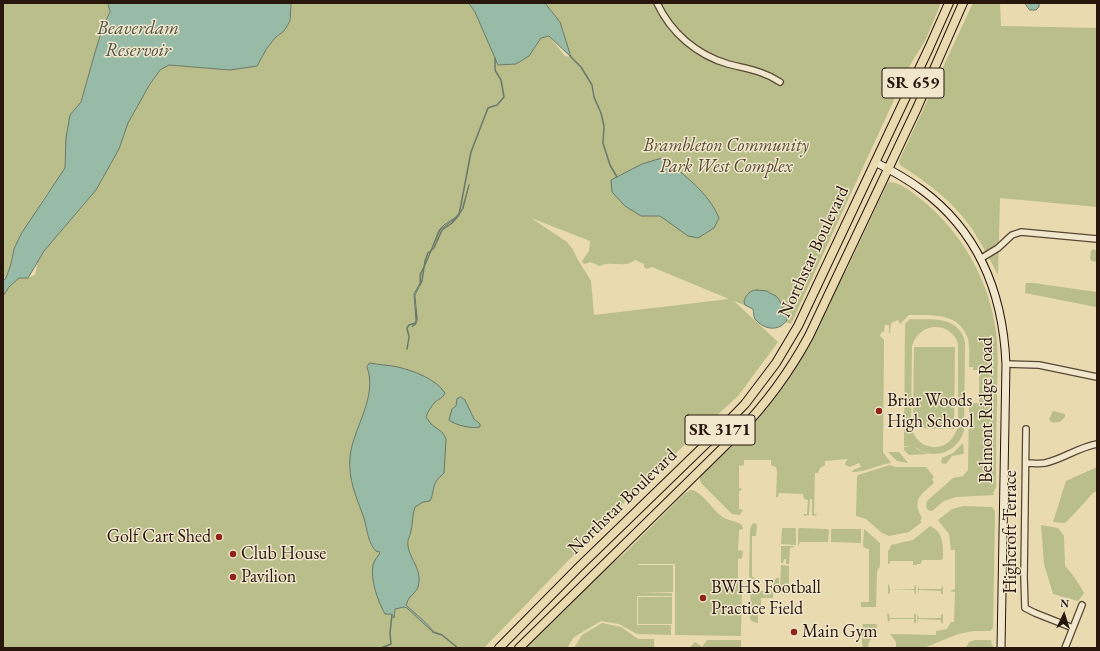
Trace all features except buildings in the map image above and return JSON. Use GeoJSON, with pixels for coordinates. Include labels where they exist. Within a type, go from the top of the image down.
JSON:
{"type":"FeatureCollection","features":[{"type":"Feature","properties":{"kind":"main road","name":"SR 659"},"geometry":{"type":"LineString","coordinates":[[875,162],[949,3]]}},
{"type":"Feature","properties":{"kind":"main road","name":"SR 659"},"geometry":{"type":"LineString","coordinates":[[888,168],[917,108],[963,3]]}},
{"type":"Feature","properties":{"kind":"main road","name":"Belmont Ridge Road"},"geometry":{"type":"LineString","coordinates":[[875,162],[888,168],[915,185],[949,215],[964,233],[980,259],[991,282],[1000,310],[1006,364],[1001,648]]}},
{"type":"Feature","properties":{"kind":"main road","name":"Northstar Boulevard"},"geometry":{"type":"LineString","coordinates":[[499,648],[579,567],[708,442],[754,393],[776,364],[798,326],[875,162]]}},
{"type":"Feature","properties":{"kind":"main road","name":"Northstar Boulevard"},"geometry":{"type":"LineString","coordinates":[[519,648],[738,433],[774,392],[796,360],[809,336],[888,168]]}},
{"type":"Feature","properties":{"kind":"street"},"geometry":{"type":"LineString","coordinates":[[657,3],[673,28],[689,44],[705,55],[727,63],[762,72],[772,76],[780,82]]}},
{"type":"Feature","properties":{"kind":"street"},"geometry":{"type":"LineString","coordinates":[[980,259],[998,248],[1012,235],[1021,232],[1097,239]]}},
{"type":"Feature","properties":{"kind":"street"},"geometry":{"type":"LineString","coordinates":[[1006,364],[1039,365],[1097,377]]}},
{"type":"Feature","properties":{"kind":"street","name":"Highcroft Terrace"},"geometry":{"type":"LineString","coordinates":[[1026,429],[1025,608],[1073,628]]}},
{"type":"Feature","properties":{"kind":"street"},"geometry":{"type":"LineString","coordinates":[[1026,463],[1050,462],[1082,448],[1097,444]]}},
{"type":"Feature","properties":{"kind":"street"},"geometry":{"type":"LineString","coordinates":[[1065,648],[1082,605]]}},
{"type":"Feature","properties":{"kind":"green space"},"geometry":{"type":"Polygon","coordinates":[[[3,3],[108,3],[110,12],[103,27],[81,102],[70,115],[65,168],[44,198],[14,249],[11,264],[6,278],[3,281],[3,3]]]}},
{"type":"Feature","properties":{"kind":"green space","name":"Brambleton Community Park West Complex"},"geometry":{"type":"Polygon","coordinates":[[[291,3],[469,3],[475,12],[498,65],[529,56],[541,38],[549,36],[565,56],[570,57],[560,22],[545,3],[941,3],[925,41],[910,65],[791,324],[734,301],[778,342],[738,396],[641,485],[484,648],[3,648],[3,296],[9,287],[19,278],[28,278],[35,275],[38,261],[44,251],[96,190],[119,149],[128,123],[150,84],[160,70],[169,65],[230,70],[257,66],[267,48],[276,37],[284,31],[290,22],[291,3]],[[531,218],[567,242],[573,250],[591,281],[594,315],[729,299],[652,267],[647,269],[644,267],[644,264],[635,260],[627,264],[604,264],[599,266],[591,262],[584,264],[582,261],[589,251],[590,241],[531,218]]]}},
{"type":"Feature","properties":{"kind":"green space"},"geometry":{"type":"Polygon","coordinates":[[[973,3],[1000,3],[1001,26],[1097,28],[1097,207],[1000,198],[998,275],[976,235],[965,219],[940,194],[900,165],[899,161],[973,3]]]}},
{"type":"Feature","properties":{"kind":"green space"},"geometry":{"type":"Polygon","coordinates":[[[890,181],[891,183],[895,183],[905,188],[929,206],[954,232],[974,263],[982,279],[988,297],[996,332],[998,367],[996,487],[993,493],[994,495],[956,497],[944,501],[932,511],[928,510],[926,507],[927,501],[953,478],[963,476],[968,470],[969,407],[972,406],[973,403],[979,403],[979,370],[973,370],[973,367],[969,367],[968,339],[964,330],[958,324],[952,320],[935,315],[909,315],[900,324],[898,320],[891,323],[890,333],[889,325],[885,325],[884,331],[880,336],[884,340],[883,452],[891,463],[862,471],[852,472],[853,470],[861,467],[859,463],[850,467],[845,465],[848,459],[825,461],[825,465],[820,468],[818,473],[815,473],[814,514],[818,515],[812,515],[812,499],[810,499],[809,515],[804,516],[804,514],[807,514],[808,500],[804,499],[803,494],[779,493],[778,497],[776,497],[777,472],[776,467],[771,465],[771,460],[744,460],[744,465],[739,466],[739,488],[743,489],[739,491],[739,509],[743,510],[740,515],[732,514],[702,484],[700,481],[700,476],[758,417],[784,385],[811,340],[837,285],[847,269],[887,184],[890,181]]]}},
{"type":"Feature","properties":{"kind":"green space"},"geometry":{"type":"Polygon","coordinates":[[[1093,249],[1097,251],[1097,262],[1090,259],[1091,251],[1093,249]]]}},
{"type":"Feature","properties":{"kind":"green space"},"geometry":{"type":"Polygon","coordinates":[[[1026,283],[1097,292],[1096,307],[1025,293],[1026,283]]]}},
{"type":"Feature","properties":{"kind":"green space"},"geometry":{"type":"Polygon","coordinates":[[[910,319],[935,320],[950,323],[957,327],[962,333],[965,342],[964,430],[961,439],[956,445],[942,453],[934,454],[926,452],[918,449],[911,443],[918,450],[928,454],[909,455],[904,450],[904,447],[911,447],[904,446],[905,324],[910,319]],[[939,327],[920,332],[912,346],[911,426],[920,442],[927,446],[935,447],[950,441],[955,434],[958,424],[958,344],[957,340],[950,331],[939,327]]]}},
{"type":"Feature","properties":{"kind":"green space"},"geometry":{"type":"Polygon","coordinates":[[[914,347],[955,347],[954,429],[913,428],[914,347]]]}},
{"type":"Feature","properties":{"kind":"green space"},"geometry":{"type":"Polygon","coordinates":[[[1053,411],[1065,414],[1065,417],[1060,422],[1051,422],[1049,419],[1053,411]]]}},
{"type":"Feature","properties":{"kind":"green space"},"geometry":{"type":"Polygon","coordinates":[[[963,443],[963,454],[952,456],[946,464],[941,463],[942,458],[953,453],[963,443]]]}},
{"type":"Feature","properties":{"kind":"green space"},"geometry":{"type":"Polygon","coordinates":[[[888,452],[899,452],[908,463],[897,461],[888,452]]]}},
{"type":"Feature","properties":{"kind":"green space"},"geometry":{"type":"Polygon","coordinates":[[[890,465],[895,467],[926,467],[934,477],[932,479],[934,483],[919,498],[918,507],[922,518],[920,521],[922,522],[909,532],[889,536],[882,533],[866,519],[856,516],[858,475],[890,465]]]}},
{"type":"Feature","properties":{"kind":"green space"},"geometry":{"type":"Polygon","coordinates":[[[1097,467],[1097,491],[1093,493],[1065,523],[1053,522],[1066,481],[1097,467]]]}},
{"type":"Feature","properties":{"kind":"green space"},"geometry":{"type":"Polygon","coordinates":[[[691,490],[699,493],[722,517],[742,525],[743,529],[739,530],[738,550],[743,551],[742,558],[738,559],[738,579],[742,581],[741,636],[675,635],[675,564],[638,564],[673,565],[673,592],[637,592],[672,593],[672,596],[637,596],[637,625],[671,625],[671,635],[637,634],[619,624],[601,621],[574,637],[567,648],[523,648],[603,570],[624,554],[685,493],[691,490]]]}},
{"type":"Feature","properties":{"kind":"green space"},"geometry":{"type":"Polygon","coordinates":[[[963,506],[992,507],[995,511],[993,628],[990,631],[974,631],[958,634],[924,648],[896,648],[896,642],[890,634],[936,635],[936,631],[947,629],[951,622],[954,622],[955,592],[950,591],[955,589],[955,550],[951,550],[949,534],[938,520],[952,509],[963,506]]]}},
{"type":"Feature","properties":{"kind":"green space"},"geometry":{"type":"Polygon","coordinates":[[[755,523],[757,525],[756,536],[752,536],[752,577],[756,578],[752,579],[749,577],[750,529],[752,524],[755,523]]]}},
{"type":"Feature","properties":{"kind":"green space"},"geometry":{"type":"Polygon","coordinates":[[[1041,525],[1058,528],[1064,536],[1065,566],[1084,593],[1078,601],[1053,594],[1044,564],[1041,525]]]}},
{"type":"Feature","properties":{"kind":"green space"},"geometry":{"type":"Polygon","coordinates":[[[930,526],[938,532],[942,540],[943,559],[922,560],[921,564],[917,565],[913,565],[913,561],[890,561],[890,564],[888,564],[888,550],[891,545],[913,540],[930,526]]]}},
{"type":"Feature","properties":{"kind":"green space"},"geometry":{"type":"Polygon","coordinates":[[[782,528],[796,529],[796,545],[781,544],[782,528]]]}},
{"type":"Feature","properties":{"kind":"green space"},"geometry":{"type":"Polygon","coordinates":[[[799,528],[827,529],[829,530],[828,542],[800,542],[798,546],[799,528]]]}},
{"type":"Feature","properties":{"kind":"green space"},"geometry":{"type":"Polygon","coordinates":[[[832,529],[861,529],[861,543],[831,542],[832,529]]]}},
{"type":"Feature","properties":{"kind":"green space"},"geometry":{"type":"Polygon","coordinates":[[[864,529],[880,543],[880,566],[877,571],[876,607],[861,607],[861,602],[869,602],[869,549],[863,546],[864,529]]]}},
{"type":"Feature","properties":{"kind":"green space"},"geometry":{"type":"Polygon","coordinates":[[[781,546],[794,546],[790,548],[789,564],[786,564],[786,559],[784,559],[783,563],[781,563],[781,546]]]}},
{"type":"Feature","properties":{"kind":"green space"},"geometry":{"type":"Polygon","coordinates":[[[781,565],[789,566],[789,590],[780,590],[781,565]]]}},
{"type":"Feature","properties":{"kind":"green space"},"geometry":{"type":"Polygon","coordinates":[[[776,578],[779,578],[779,589],[768,589],[768,586],[774,583],[776,578]]]}},
{"type":"Feature","properties":{"kind":"green space"},"geometry":{"type":"Polygon","coordinates":[[[889,584],[891,589],[890,593],[888,594],[888,585],[889,584]]]}},
{"type":"Feature","properties":{"kind":"green space"},"geometry":{"type":"Polygon","coordinates":[[[916,585],[916,594],[914,590],[891,589],[914,589],[916,585]]]}},
{"type":"Feature","properties":{"kind":"green space"},"geometry":{"type":"Polygon","coordinates":[[[918,585],[919,589],[941,589],[943,585],[943,594],[941,594],[941,591],[919,590],[918,594],[918,585]]]}},
{"type":"Feature","properties":{"kind":"green space"},"geometry":{"type":"Polygon","coordinates":[[[750,591],[773,591],[773,598],[761,598],[761,608],[751,609],[750,591]]]}},
{"type":"Feature","properties":{"kind":"green space"},"geometry":{"type":"Polygon","coordinates":[[[638,597],[672,597],[672,624],[638,624],[638,597]]]}},
{"type":"Feature","properties":{"kind":"green space"},"geometry":{"type":"Polygon","coordinates":[[[749,611],[758,611],[758,623],[753,622],[750,619],[749,611]]]}},
{"type":"Feature","properties":{"kind":"green space"},"geometry":{"type":"Polygon","coordinates":[[[887,614],[889,614],[890,618],[914,618],[914,614],[916,614],[916,623],[914,623],[914,619],[890,619],[888,623],[887,614]]]}},
{"type":"Feature","properties":{"kind":"green space"},"geometry":{"type":"Polygon","coordinates":[[[917,614],[919,618],[941,618],[941,615],[943,614],[943,623],[941,623],[941,620],[918,619],[917,624],[917,614]]]}},
{"type":"Feature","properties":{"kind":"green space"},"geometry":{"type":"Polygon","coordinates":[[[602,623],[621,627],[638,639],[654,639],[654,648],[574,648],[582,635],[602,623]]]}},
{"type":"Feature","properties":{"kind":"green space"},"geometry":{"type":"Polygon","coordinates":[[[863,624],[877,625],[868,648],[863,648],[862,644],[862,633],[863,631],[865,633],[867,631],[862,629],[863,624]]]}},
{"type":"Feature","properties":{"kind":"green space"},"geometry":{"type":"Polygon","coordinates":[[[707,640],[741,640],[741,648],[689,648],[695,642],[702,647],[707,640]]]}},
{"type":"Feature","properties":{"kind":"green space"},"geometry":{"type":"Polygon","coordinates":[[[975,640],[992,641],[991,643],[994,648],[966,648],[969,642],[975,640]]]}},
{"type":"Feature","properties":{"kind":"water","name":"Beaverdam Reservoir"},"geometry":{"type":"Polygon","coordinates":[[[108,3],[291,3],[290,21],[284,31],[276,37],[267,48],[257,66],[230,70],[169,65],[160,70],[150,84],[128,123],[119,149],[96,190],[44,251],[28,278],[19,278],[9,287],[3,296],[3,281],[6,278],[14,249],[21,234],[65,168],[66,138],[70,115],[81,102],[103,27],[110,12],[108,3]]]}},
{"type":"Feature","properties":{"kind":"water"},"geometry":{"type":"Polygon","coordinates":[[[469,3],[545,3],[560,22],[571,57],[549,36],[541,38],[529,56],[516,64],[498,65],[475,12],[469,3]]]}},
{"type":"Feature","properties":{"kind":"water"},"geometry":{"type":"Polygon","coordinates":[[[1025,3],[1039,3],[1039,7],[1036,10],[1030,10],[1025,3]]]}},
{"type":"Feature","properties":{"kind":"water"},"geometry":{"type":"Polygon","coordinates":[[[663,158],[695,185],[709,200],[719,218],[714,228],[698,238],[688,236],[660,216],[641,216],[625,206],[612,192],[611,180],[642,164],[663,158]]]}},
{"type":"Feature","properties":{"kind":"water"},"geometry":{"type":"Polygon","coordinates":[[[469,185],[463,209],[457,217],[440,230],[429,256],[439,230],[456,217],[462,209],[469,185]]]}},
{"type":"Feature","properties":{"kind":"water"},"geometry":{"type":"Polygon","coordinates":[[[425,265],[421,274],[420,285],[415,295],[417,321],[412,327],[416,321],[414,294],[420,283],[420,274],[425,265]]]}},
{"type":"Feature","properties":{"kind":"water"},"geometry":{"type":"Polygon","coordinates":[[[757,290],[767,291],[778,298],[787,315],[787,320],[784,324],[776,328],[771,328],[759,323],[755,319],[753,309],[745,305],[744,301],[749,293],[757,290]]]}},
{"type":"Feature","properties":{"kind":"water"},"geometry":{"type":"Polygon","coordinates":[[[370,363],[398,367],[418,373],[436,384],[445,393],[435,402],[426,417],[431,424],[443,433],[446,439],[444,473],[435,484],[430,501],[423,502],[415,507],[411,533],[408,540],[409,551],[418,570],[419,581],[417,589],[409,598],[406,605],[425,622],[434,633],[407,608],[404,607],[395,609],[394,618],[391,614],[385,614],[377,597],[372,571],[375,560],[380,553],[374,549],[370,541],[364,518],[353,488],[350,473],[350,456],[352,445],[368,400],[370,389],[370,378],[367,367],[370,363]]]}},
{"type":"Feature","properties":{"kind":"water"},"geometry":{"type":"Polygon","coordinates":[[[461,397],[465,400],[474,419],[480,424],[480,427],[463,426],[449,420],[452,409],[456,406],[457,399],[461,397]]]}},
{"type":"Feature","properties":{"kind":"waterway"},"geometry":{"type":"LineString","coordinates":[[570,56],[581,67],[592,85],[594,97],[601,113],[604,126]]}},
{"type":"Feature","properties":{"kind":"waterway"},"geometry":{"type":"LineString","coordinates":[[420,285],[428,253],[434,248],[442,230],[452,223],[459,215],[471,152],[488,108],[497,105],[504,97],[501,80],[495,70],[495,58]]}},
{"type":"Feature","properties":{"kind":"waterway"},"geometry":{"type":"LineString","coordinates":[[604,127],[603,143],[610,165],[617,177]]}},
{"type":"Feature","properties":{"kind":"waterway"},"geometry":{"type":"LineString","coordinates":[[416,309],[417,319]]}},
{"type":"Feature","properties":{"kind":"waterway"},"geometry":{"type":"LineString","coordinates":[[407,349],[409,337],[407,328],[409,325],[416,323]]}},
{"type":"Feature","properties":{"kind":"waterway"},"geometry":{"type":"LineString","coordinates":[[381,648],[391,644],[390,633],[392,615]]}},
{"type":"Feature","properties":{"kind":"waterway"},"geometry":{"type":"LineString","coordinates":[[433,632],[442,635],[458,648]]}},
{"type":"Feature","properties":{"kind":"place","name":"Briar Woods High School"},"geometry":{"type":"Point","coordinates":[879,411]}},
{"type":"Feature","properties":{"kind":"place","name":"Golf Cart Shed"},"geometry":{"type":"Point","coordinates":[219,537]}},
{"type":"Feature","properties":{"kind":"place","name":"Club House"},"geometry":{"type":"Point","coordinates":[233,554]}},
{"type":"Feature","properties":{"kind":"place","name":"Pavilion"},"geometry":{"type":"Point","coordinates":[233,577]}},
{"type":"Feature","properties":{"kind":"place","name":"BWHS Football Practice Field"},"geometry":{"type":"Point","coordinates":[703,598]}},
{"type":"Feature","properties":{"kind":"place","name":"Main Gym"},"geometry":{"type":"Point","coordinates":[794,632]}}]}
